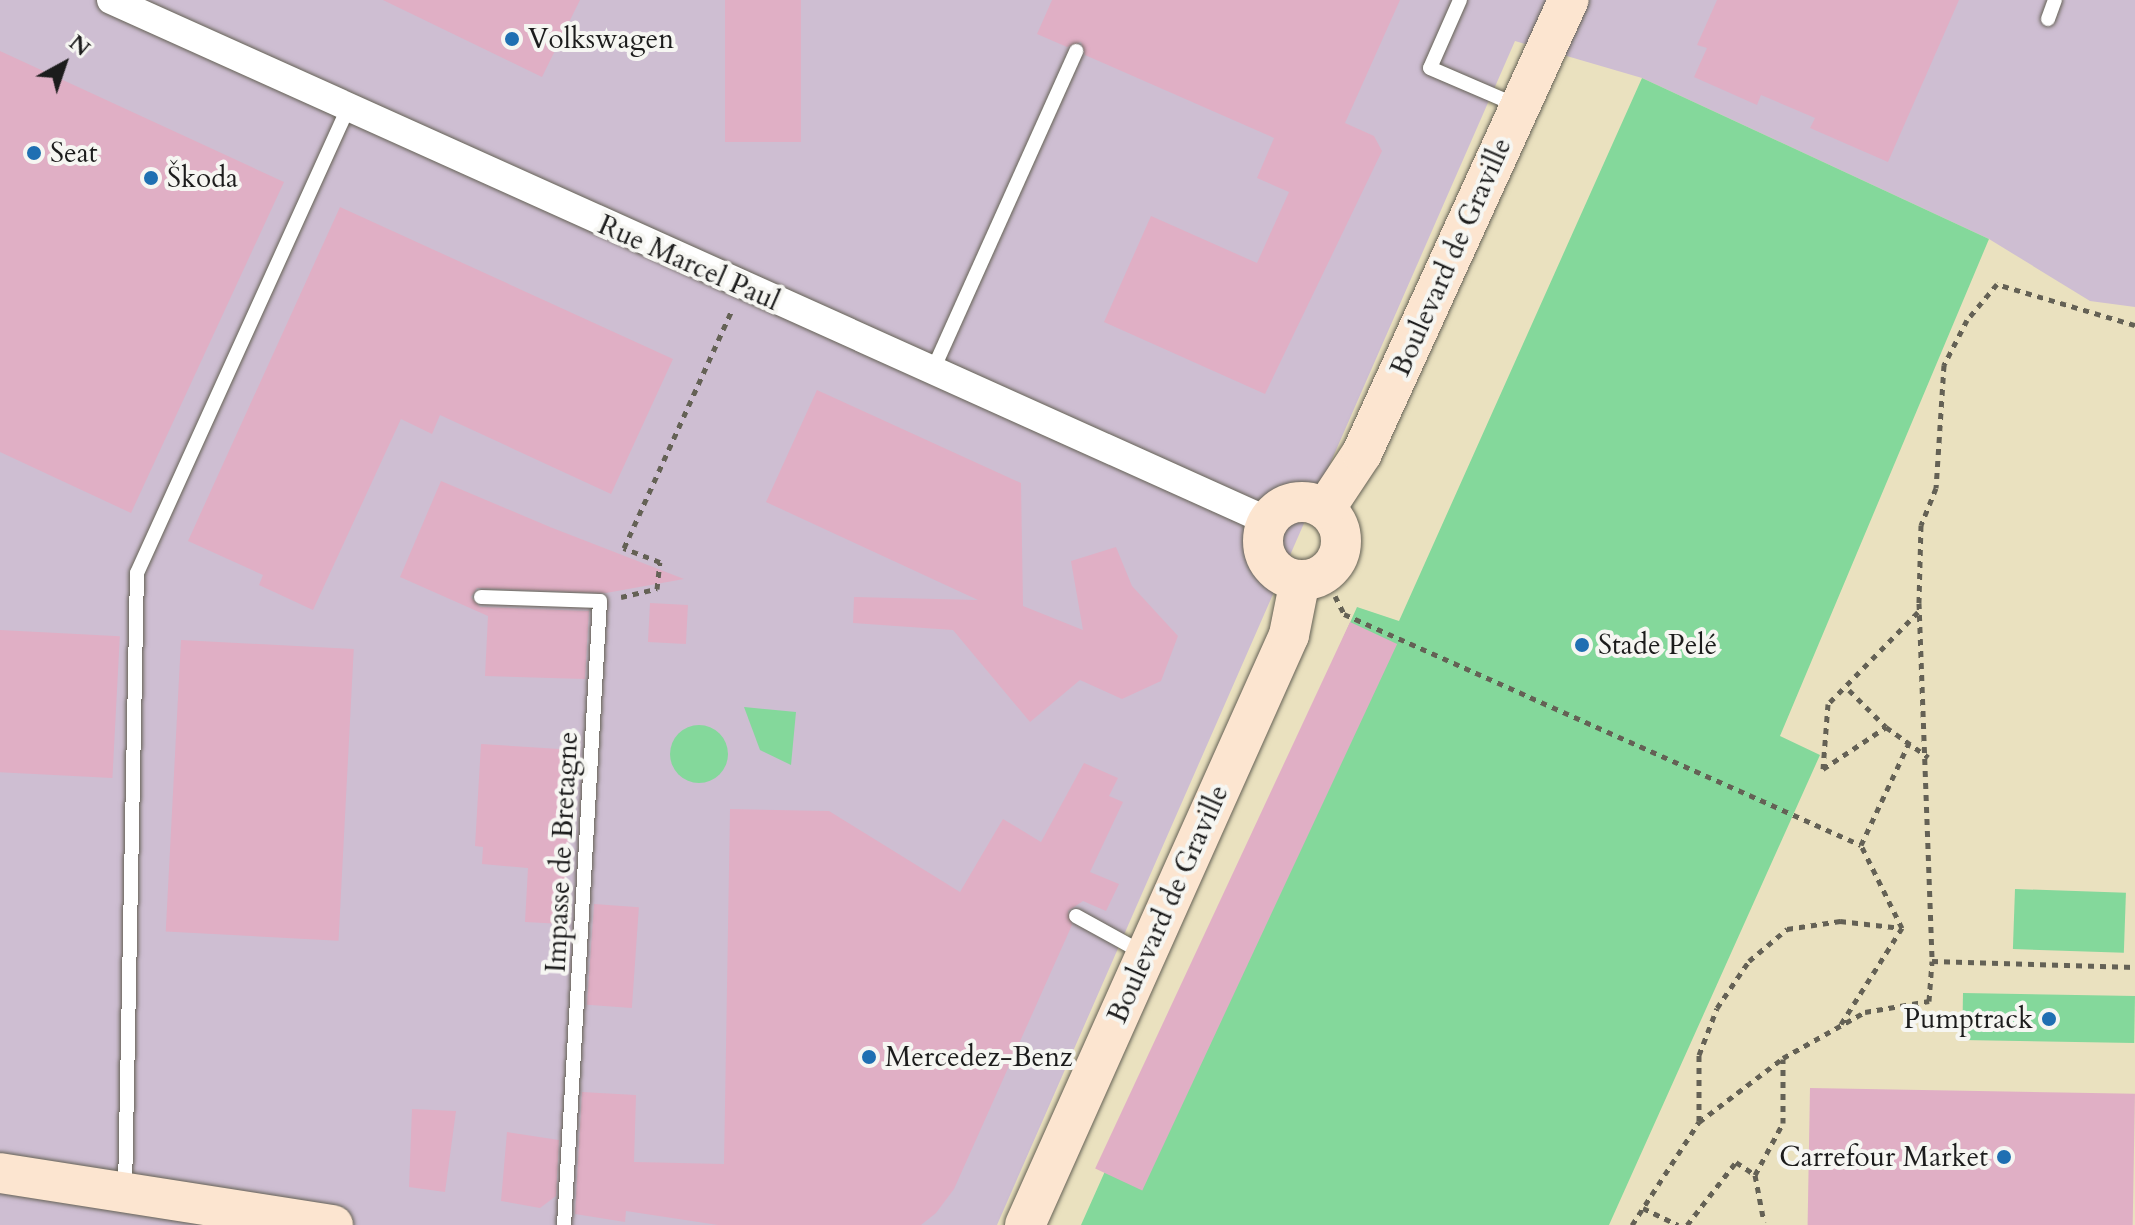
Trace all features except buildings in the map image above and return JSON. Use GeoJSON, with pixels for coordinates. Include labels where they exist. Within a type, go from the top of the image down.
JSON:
{"type":"FeatureCollection","features":[{"type":"Feature","properties":{"kind":"street","name":"Rue Marcel Paul"},"geometry":{"type":"LineString","coordinates":[[111,0],[742,287],[1268,521]]}},
{"type":"Feature","properties":{"kind":"street","name":"Boulevard de Graville"},"geometry":{"type":"LineString","coordinates":[[1325,509],[1362,453],[1568,0]]}},
{"type":"Feature","properties":{"kind":"street"},"geometry":{"type":"LineString","coordinates":[[1288,505],[1325,509],[1342,542],[1312,577],[1268,559],[1268,521],[1288,505]]}},
{"type":"Feature","properties":{"kind":"street","name":"Boulevard de Graville"},"geometry":{"type":"LineString","coordinates":[[1025,1225],[1289,635],[1312,577]]}},
{"type":"Feature","properties":{"kind":"street"},"geometry":{"type":"LineString","coordinates":[[0,1173],[333,1225]]}},
{"type":"Feature","properties":{"kind":"lane"},"geometry":{"type":"LineString","coordinates":[[1460,0],[1430,68],[1519,107]]}},
{"type":"Feature","properties":{"kind":"lane"},"geometry":{"type":"LineString","coordinates":[[2048,19],[2055,0]]}},
{"type":"Feature","properties":{"kind":"lane"},"geometry":{"type":"LineString","coordinates":[[932,372],[1076,51]]}},
{"type":"Feature","properties":{"kind":"lane"},"geometry":{"type":"LineString","coordinates":[[125,1192],[137,573],[348,108]]}},
{"type":"Feature","properties":{"kind":"lane"},"geometry":{"type":"LineString","coordinates":[[481,597],[600,601]]}},
{"type":"Feature","properties":{"kind":"lane","name":"Impasse de Bretagne"},"geometry":{"type":"LineString","coordinates":[[564,1225],[600,601]]}},
{"type":"Feature","properties":{"kind":"lane"},"geometry":{"type":"LineString","coordinates":[[1076,916],[1146,955]]}},
{"type":"Feature","properties":{"kind":"path"},"geometry":{"type":"LineString","coordinates":[[1632,1225],[1699,1122],[1783,1058],[1865,1012],[1929,1001],[1932,961],[1928,757],[1919,611],[1921,525],[1936,488],[1944,365],[1967,320],[1997,284],[2135,325]]}},
{"type":"Feature","properties":{"kind":"path"},"geometry":{"type":"LineString","coordinates":[[600,601],[657,589],[660,562],[624,548],[742,287]]}},
{"type":"Feature","properties":{"kind":"path"},"geometry":{"type":"LineString","coordinates":[[1312,577],[1344,614],[1861,845],[1902,928]]}},
{"type":"Feature","properties":{"kind":"path"},"geometry":{"type":"LineString","coordinates":[[1886,727],[1823,769],[1828,704],[1849,690],[1919,611]]}},
{"type":"Feature","properties":{"kind":"path"},"geometry":{"type":"LineString","coordinates":[[1849,690],[1886,727],[1928,757]]}},
{"type":"Feature","properties":{"kind":"path"},"geometry":{"type":"LineString","coordinates":[[1861,845],[1909,743]]}},
{"type":"Feature","properties":{"kind":"path"},"geometry":{"type":"LineString","coordinates":[[1699,1122],[1699,1055],[1717,1008],[1749,961],[1787,929],[1840,921],[1902,928]]}},
{"type":"Feature","properties":{"kind":"path"},"geometry":{"type":"LineString","coordinates":[[1840,1026],[1902,928]]}},
{"type":"Feature","properties":{"kind":"path"},"geometry":{"type":"LineString","coordinates":[[1932,961],[2135,967]]}},
{"type":"Feature","properties":{"kind":"path"},"geometry":{"type":"LineString","coordinates":[[1764,1222],[1755,1175],[1783,1123],[1783,1058]]}},
{"type":"Feature","properties":{"kind":"path"},"geometry":{"type":"LineString","coordinates":[[1687,1225],[1736,1162],[1755,1175]]}},
{"type":"Feature","properties":{"kind":"path"},"geometry":{"type":"LineString","coordinates":[[1643,1208],[1678,1225]]}},
{"type":"Feature","properties":{"kind":"shaded area"},"geometry":{"type":"Polygon","coordinates":[[[0,0],[2135,0],[2135,307],[2090,301],[1989,239],[1642,78],[1515,41],[997,1225],[0,1225],[0,0]]]}},
{"type":"Feature","properties":{"kind":"green space","name":"Stade Pelé"},"geometry":{"type":"Polygon","coordinates":[[[1642,78],[1989,239],[1780,736],[1820,755],[1609,1225],[1081,1225],[1357,607],[1399,621],[1642,78]]]}},
{"type":"Feature","properties":{"kind":"green space"},"geometry":{"type":"Polygon","coordinates":[[[744,707],[796,712],[791,765],[760,750],[744,707]]]}},
{"type":"Feature","properties":{"kind":"green space"},"geometry":{"type":"Polygon","coordinates":[[[699,725],[710,727],[719,734],[726,743],[726,765],[719,774],[710,781],[699,783],[688,781],[679,774],[672,765],[670,754],[672,743],[679,734],[688,727],[699,725]]]}},
{"type":"Feature","properties":{"kind":"green space"},"geometry":{"type":"Polygon","coordinates":[[[2015,889],[2126,893],[2124,953],[2013,949],[2015,889]]]}},
{"type":"Feature","properties":{"kind":"green space","name":"Pumptrack"},"geometry":{"type":"Polygon","coordinates":[[[1963,993],[2135,996],[2134,1043],[1962,1040],[1963,993]]]}},
{"type":"Feature","properties":{"kind":"place","name":"Volkswagen"},"geometry":{"type":"Point","coordinates":[512,39]}},
{"type":"Feature","properties":{"kind":"place","name":"Seat"},"geometry":{"type":"Point","coordinates":[34,153]}},
{"type":"Feature","properties":{"kind":"place","name":"Škoda"},"geometry":{"type":"Point","coordinates":[151,178]}},
{"type":"Feature","properties":{"kind":"place","name":"Stade Pelé"},"geometry":{"type":"Point","coordinates":[1582,645]}},
{"type":"Feature","properties":{"kind":"place","name":"Pumptrack"},"geometry":{"type":"Point","coordinates":[2049,1019]}},
{"type":"Feature","properties":{"kind":"place","name":"Mercedez-Benz"},"geometry":{"type":"Point","coordinates":[869,1057]}},
{"type":"Feature","properties":{"kind":"place","name":"Carrefour Market"},"geometry":{"type":"Point","coordinates":[2004,1157]}}]}
